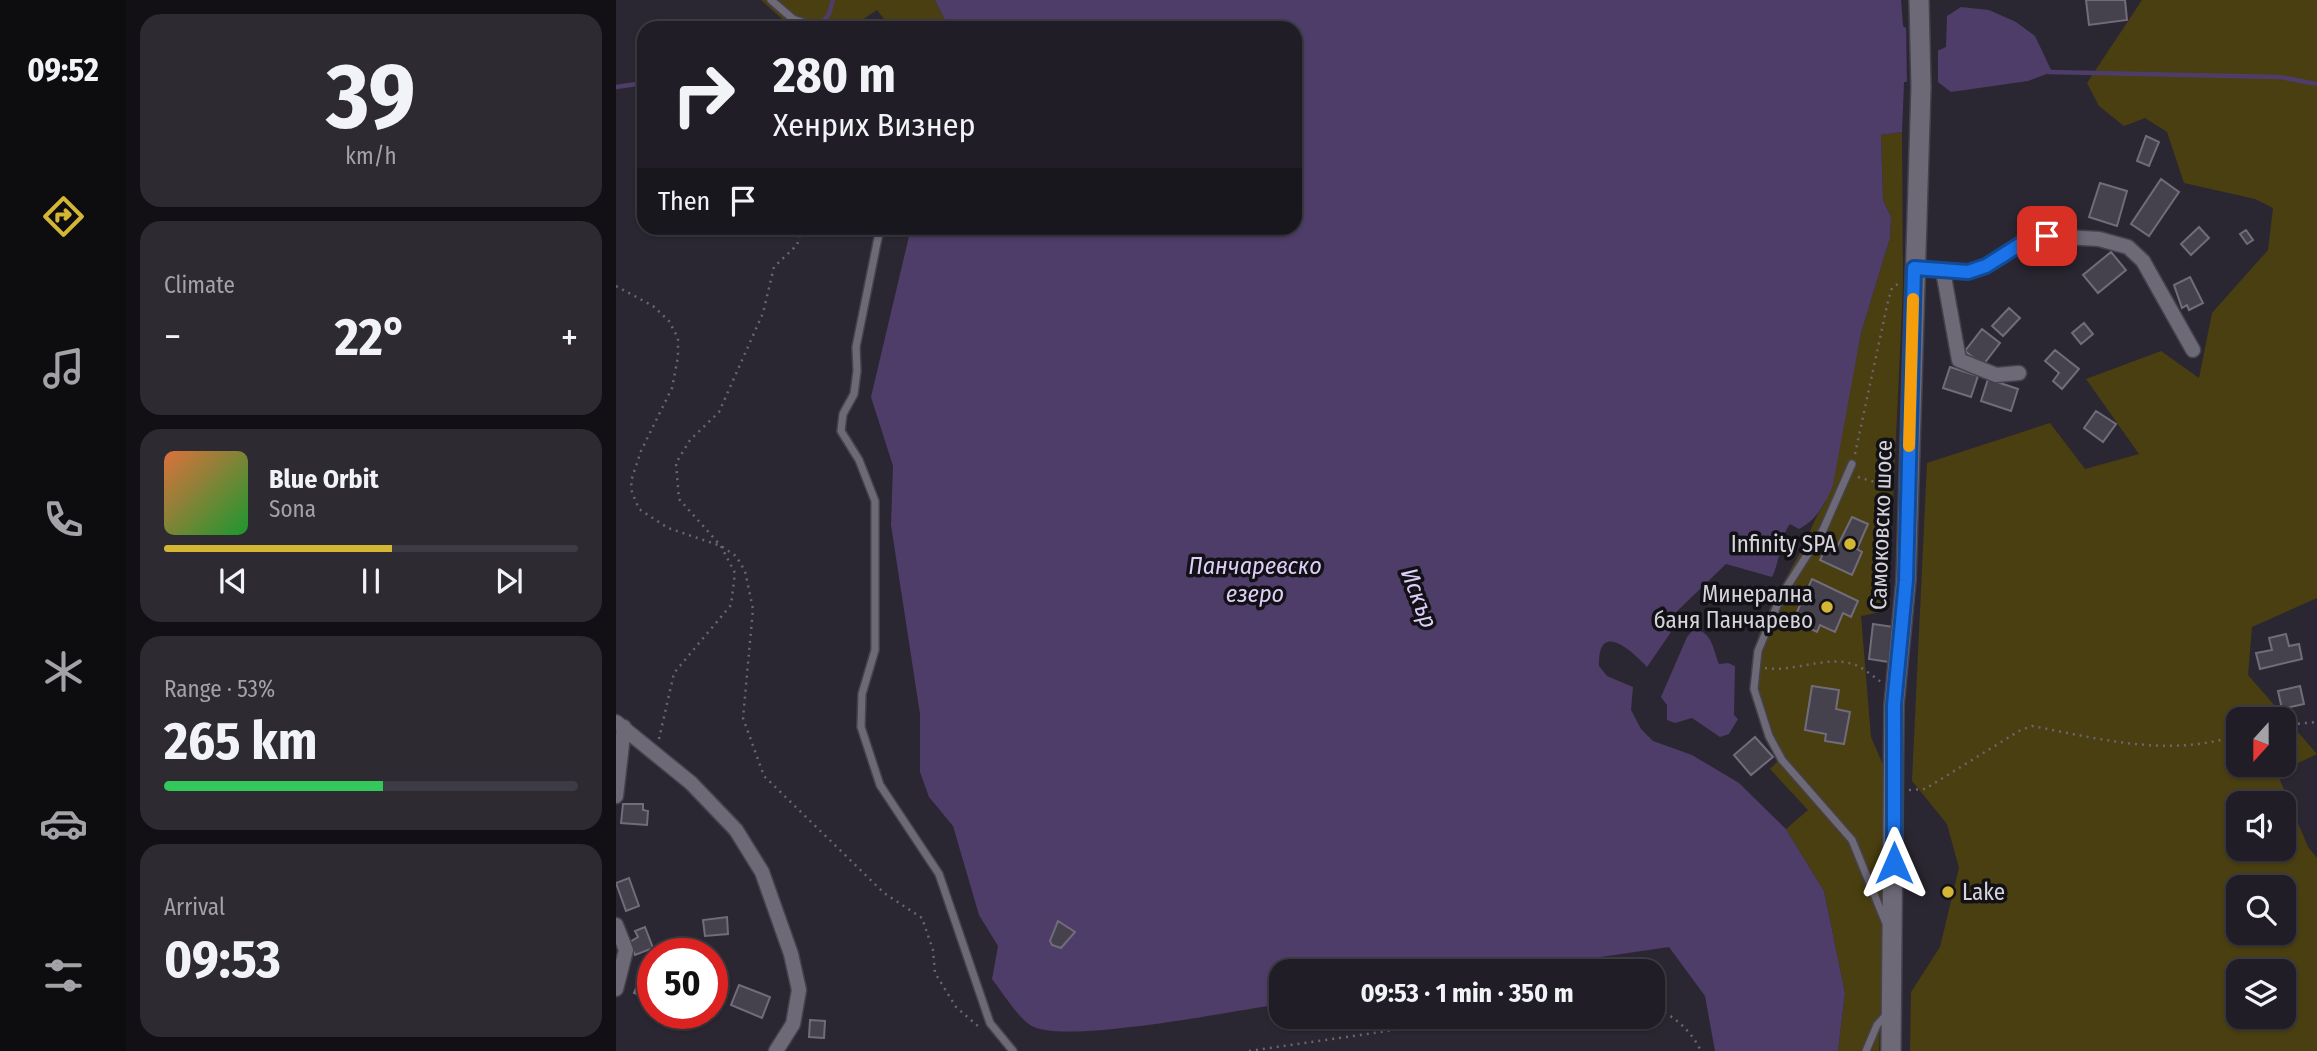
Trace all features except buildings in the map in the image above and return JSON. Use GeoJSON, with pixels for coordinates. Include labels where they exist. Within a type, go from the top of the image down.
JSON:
{"type":"FeatureCollection","features":[{"type":"Feature","properties":{"kind":"main road","name":"Самоковско шосе"},"geometry":{"type":"LineString","coordinates":[[1891,1051],[1895,692],[1906,580],[1921,88],[1922,33],[1919,0]]}},
{"type":"Feature","properties":{"kind":"street"},"geometry":{"type":"LineString","coordinates":[[1914,268],[1968,272],[1986,266],[2024,242],[2047,236],[2099,239],[2128,247],[2143,261],[2193,350]]}},
{"type":"Feature","properties":{"kind":"street"},"geometry":{"type":"LineString","coordinates":[[1943,271],[1959,360],[1996,375],[2019,373]]}},
{"type":"Feature","properties":{"kind":"street"},"geometry":{"type":"LineString","coordinates":[[620,725],[691,783],[736,830],[766,881],[791,954],[799,990],[793,1024],[776,1051]]}},
{"type":"Feature","properties":{"kind":"street"},"geometry":{"type":"LineString","coordinates":[[616,796],[620,725]]}},
{"type":"Feature","properties":{"kind":"street"},"geometry":{"type":"LineString","coordinates":[[616,925],[626,950],[616,989]]}},
{"type":"Feature","properties":{"kind":"lane"},"geometry":{"type":"LineString","coordinates":[[771,0],[799,21]]}},
{"type":"Feature","properties":{"kind":"lane"},"geometry":{"type":"LineString","coordinates":[[879,235],[856,347],[858,371],[854,394],[842,414],[841,431],[859,460],[875,500],[875,650],[862,694],[861,727],[880,785],[939,874],[990,1023],[1013,1051]]}},
{"type":"Feature","properties":{"kind":"lane"},"geometry":{"type":"LineString","coordinates":[[1852,464],[1823,530],[1781,596],[1758,651],[1754,689],[1769,737],[1782,760],[1852,840],[1894,941]]}},
{"type":"Feature","properties":{"kind":"lane"},"geometry":{"type":"LineString","coordinates":[[1867,1051],[1877,1025],[1893,1008]]}},
{"type":"Feature","properties":{"kind":"path"},"geometry":{"type":"LineString","coordinates":[[656,755],[674,673],[731,605],[735,573],[721,546],[679,499],[676,463],[690,440],[719,412],[763,313],[774,267],[797,245],[800,235]]}},
{"type":"Feature","properties":{"kind":"path"},"geometry":{"type":"LineString","coordinates":[[616,286],[653,306],[669,321],[678,338],[678,357],[672,388],[641,451],[631,481],[632,492],[639,509],[668,528],[721,546],[736,556],[745,571],[753,609],[743,718],[764,776],[884,893],[922,918],[933,950],[936,973],[956,1007],[974,1024],[1001,1039]]}},
{"type":"Feature","properties":{"kind":"path"},"geometry":{"type":"LineString","coordinates":[[1852,464],[1865,416],[1888,301]]}},
{"type":"Feature","properties":{"kind":"path"},"geometry":{"type":"LineString","coordinates":[[1848,474],[1908,493]]}},
{"type":"Feature","properties":{"kind":"path"},"geometry":{"type":"LineString","coordinates":[[1756,667],[1790,670],[1842,663],[1858,666],[1895,692]]}},
{"type":"Feature","properties":{"kind":"path"},"geometry":{"type":"LineString","coordinates":[[2296,724],[2317,722]]}},
{"type":"Feature","properties":{"kind":"path"},"geometry":{"type":"LineString","coordinates":[[1925,789],[2019,731],[2032,726],[2151,747],[2214,743],[2226,739]]}},
{"type":"Feature","properties":{"kind":"path"},"geometry":{"type":"LineString","coordinates":[[1665,1012],[1674,1016],[1694,1038],[1701,1051]]}},
{"type":"Feature","properties":{"kind":"path"},"geometry":{"type":"LineString","coordinates":[[1249,1051],[1402,1029]]}},
{"type":"Feature","properties":{"kind":"shaded area"},"geometry":{"type":"Polygon","coordinates":[[[761,0],[935,0],[946,21],[886,21],[877,10],[860,21],[785,21],[761,0]]]}},
{"type":"Feature","properties":{"kind":"shaded area"},"geometry":{"type":"Polygon","coordinates":[[[2142,0],[2317,0],[2317,598],[2252,627],[2248,675],[2276,707],[2226,707],[2226,777],[2279,777],[2285,791],[2226,791],[2226,861],[2296,861],[2296,818],[2308,847],[2317,858],[2317,1051],[1910,1051],[1911,992],[1940,947],[1959,868],[1947,824],[1912,781],[1927,463],[2050,423],[2085,469],[2139,454],[2086,379],[2161,351],[2199,378],[2212,313],[2268,250],[2273,208],[2255,199],[2184,183],[2167,132],[2145,118],[2124,126],[2099,106],[2087,83],[2142,0]]]}},
{"type":"Feature","properties":{"kind":"shaded area"},"geometry":{"type":"Polygon","coordinates":[[[1902,132],[1903,285],[1893,501],[1881,612],[1861,616],[1871,737],[1884,767],[1887,850],[1879,1051],[1838,1051],[1845,993],[1824,891],[1786,829],[1808,810],[1770,769],[1778,761],[1763,730],[1754,702],[1751,677],[1754,653],[1771,605],[1825,503],[1861,333],[1890,238],[1891,217],[1883,200],[1881,135],[1902,132]]]}},
{"type":"Feature","properties":{"kind":"shaded area"},"geometry":{"type":"Polygon","coordinates":[[[2296,730],[2317,754],[2296,764],[2296,730]]]}},
{"type":"Feature","properties":{"kind":"water","name":"Панчаревско езеро"},"geometry":{"type":"Polygon","coordinates":[[[935,0],[1901,0],[1903,26],[1937,51],[1946,47],[1947,16],[1961,7],[1989,10],[2016,22],[2035,36],[2052,72],[2028,81],[1951,92],[1938,82],[1904,82],[1902,132],[1881,135],[1883,200],[1891,217],[1890,238],[1861,333],[1833,485],[1820,510],[1811,521],[1799,529],[1790,524],[1784,535],[1772,577],[1726,564],[1670,618],[1671,632],[1647,667],[1633,653],[1617,643],[1604,644],[1600,652],[1599,666],[1607,676],[1633,687],[1631,710],[1641,729],[1653,741],[1692,755],[1739,783],[1786,829],[1824,891],[1845,993],[1838,1051],[1715,1051],[1705,996],[1669,947],[1588,959],[1269,959],[1269,1006],[1151,1025],[1076,1031],[1048,1030],[1030,1025],[992,979],[998,946],[979,915],[953,826],[929,797],[920,772],[920,714],[891,525],[893,466],[871,397],[909,235],[1302,235],[1302,21],[946,21],[935,0]]]}},
{"type":"Feature","properties":{"kind":"water"},"geometry":{"type":"Polygon","coordinates":[[[1693,630],[1708,637],[1719,664],[1728,663],[1735,666],[1734,715],[1738,719],[1729,734],[1720,737],[1692,718],[1675,723],[1667,720],[1667,705],[1661,697],[1687,637],[1693,630]]]}},
{"type":"Feature","properties":{"kind":"pier"},"geometry":{"type":"Polygon","coordinates":[[[1906,21],[1938,47],[1938,86],[1907,88],[1906,21]]]}},
{"type":"Feature","properties":{"kind":"waterway"},"geometry":{"type":"LineString","coordinates":[[824,21],[833,0]]}},
{"type":"Feature","properties":{"kind":"waterway"},"geometry":{"type":"LineString","coordinates":[[2049,72],[2280,77],[2317,84]]}},
{"type":"Feature","properties":{"kind":"waterway"},"geometry":{"type":"LineString","coordinates":[[616,87],[637,84]]}},
{"type":"Feature","properties":{"kind":"slow traffic"},"geometry":{"type":"LineString","coordinates":[[1909,446],[1913,299]]}},
{"type":"Feature","properties":{"kind":"place","name":"Infinity SPA"},"geometry":{"type":"Point","coordinates":[1850,544]}},
{"type":"Feature","properties":{"kind":"place","name":"Минерална баня Панчарево"},"geometry":{"type":"Point","coordinates":[1827,607]}},
{"type":"Feature","properties":{"kind":"place","name":"Lake"},"geometry":{"type":"Point","coordinates":[1948,892]}},
{"type":"Feature","properties":{"kind":"route"},"geometry":{"type":"LineString","coordinates":[[1894,863],[1894,705],[1906,580],[1914,268],[1968,272],[1986,266],[2024,242],[2047,236]]}},
{"type":"Feature","properties":{"kind":"water label","name":"Искър"},"geometry":{"type":"Point","coordinates":[1419,598]}}]}
